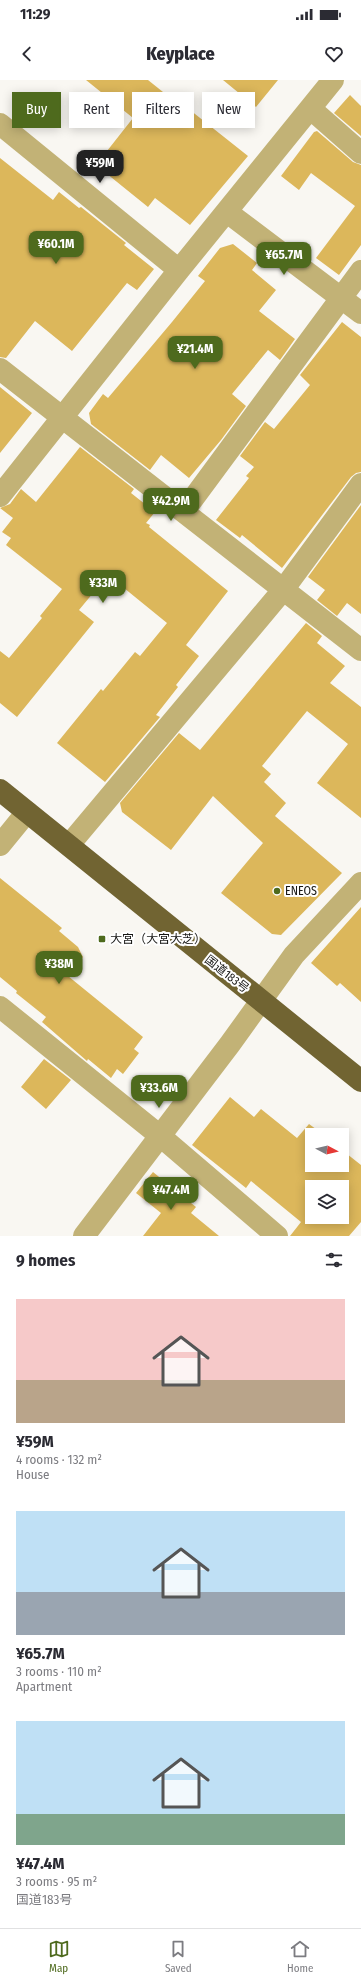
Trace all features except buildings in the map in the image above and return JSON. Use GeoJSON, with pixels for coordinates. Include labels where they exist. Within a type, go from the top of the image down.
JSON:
{"type":"FeatureCollection","features":[{"type":"Feature","properties":{"kind":"highway","name":"国道183号"},"geometry":{"type":"LineString","coordinates":[[0,790],[361,1082]]}},
{"type":"Feature","properties":{"kind":"street"},"geometry":{"type":"LineString","coordinates":[[0,496],[179,270],[334,80]]}},
{"type":"Feature","properties":{"kind":"street"},"geometry":{"type":"LineString","coordinates":[[311,110],[361,153]]}},
{"type":"Feature","properties":{"kind":"street"},"geometry":{"type":"LineString","coordinates":[[0,124],[179,270]]}},
{"type":"Feature","properties":{"kind":"street"},"geometry":{"type":"LineString","coordinates":[[227,212],[361,313]]}},
{"type":"Feature","properties":{"kind":"street"},"geometry":{"type":"LineString","coordinates":[[184,511],[361,271]]}},
{"type":"Feature","properties":{"kind":"street"},"geometry":{"type":"LineString","coordinates":[[0,369],[361,650]]}},
{"type":"Feature","properties":{"kind":"street"},"geometry":{"type":"LineString","coordinates":[[69,845],[283,590],[361,484]]}},
{"type":"Feature","properties":{"kind":"street"},"geometry":{"type":"LineString","coordinates":[[0,845],[27,812]]}},
{"type":"Feature","properties":{"kind":"street"},"geometry":{"type":"LineString","coordinates":[[84,1236],[159,1135],[230,1044],[294,955],[361,883]]}},
{"type":"Feature","properties":{"kind":"street"},"geometry":{"type":"LineString","coordinates":[[0,1008],[159,1135],[277,1236]]}},
{"type":"Feature","properties":{"kind":"place","name":"ENEOS"},"geometry":{"type":"Point","coordinates":[277,891]}},
{"type":"Feature","properties":{"kind":"place","name":"大宮（大宮大芝）"},"geometry":{"type":"Point","coordinates":[102,939]}}]}
